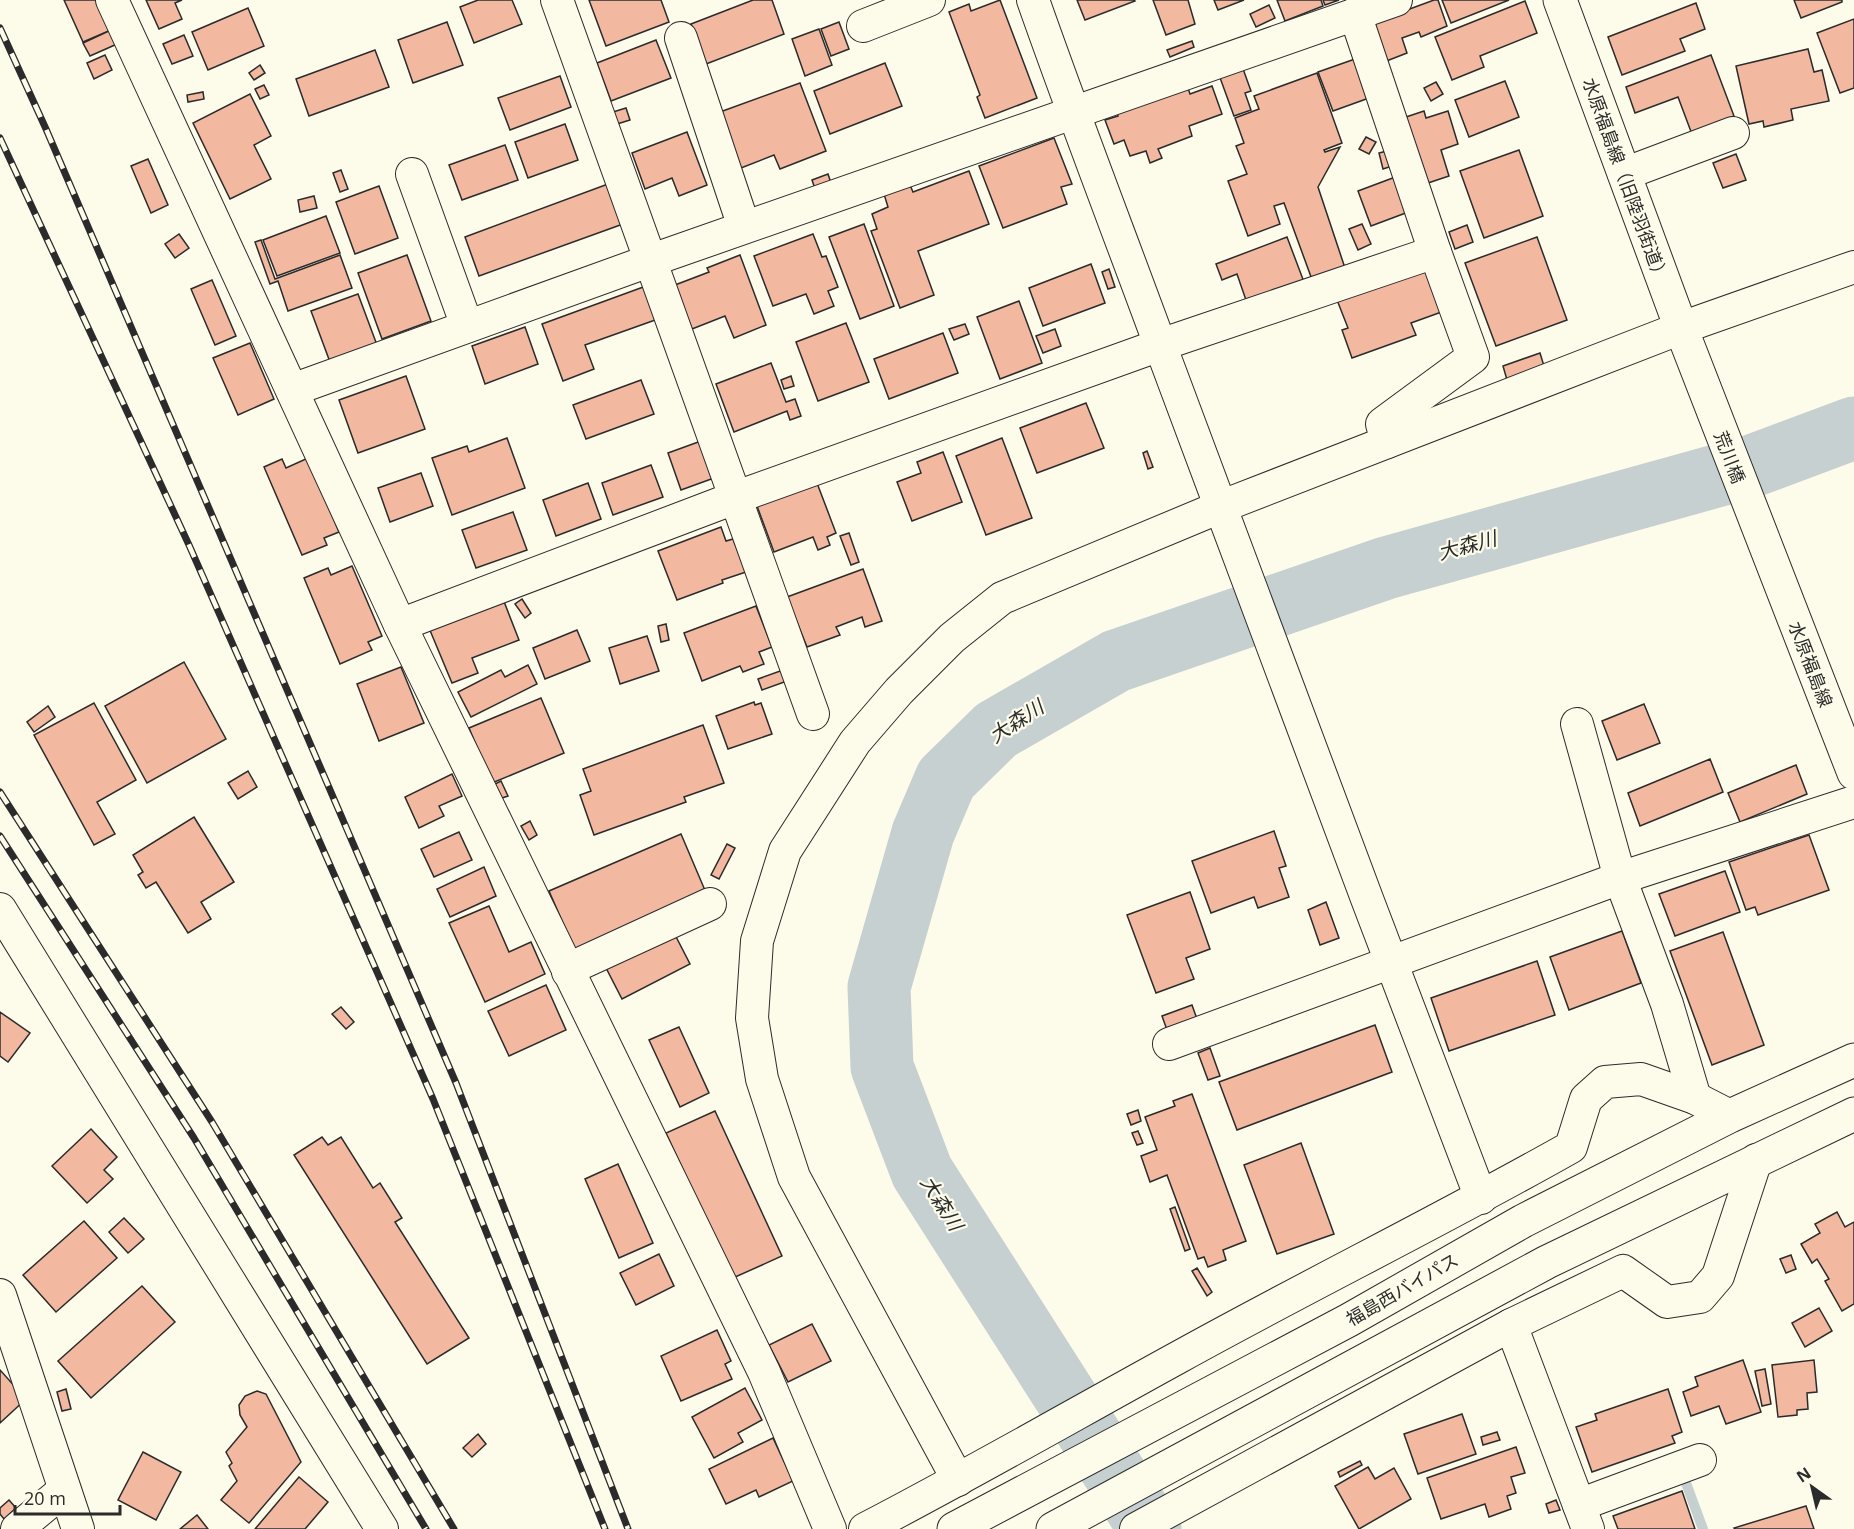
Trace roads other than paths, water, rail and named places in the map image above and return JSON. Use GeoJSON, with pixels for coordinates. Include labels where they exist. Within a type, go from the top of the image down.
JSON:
{"type":"FeatureCollection","features":[{"type":"Feature","properties":{"kind":"main road","name":"水原福島線（旧陸羽街道）"},"geometry":{"type":"LineString","coordinates":[[1560,0],[1693,359]]}},
{"type":"Feature","properties":{"kind":"main road","name":"荒川橋"},"geometry":{"type":"LineString","coordinates":[[1693,359],[1768,556]]}},
{"type":"Feature","properties":{"kind":"main road","name":"水原福島線"},"geometry":{"type":"LineString","coordinates":[[1768,556],[1854,773]]}},
{"type":"Feature","properties":{"kind":"main road","name":"福島西バイパス"},"geometry":{"type":"LineString","coordinates":[[954,1529],[1349,1320],[1522,1221],[1730,1116],[1854,1060]]}},
{"type":"Feature","properties":{"kind":"main road"},"geometry":{"type":"LineString","coordinates":[[1053,1529],[1547,1262],[1854,1114]]}},
{"type":"Feature","properties":{"kind":"street"},"geometry":{"type":"LineString","coordinates":[[112,0],[400,625],[764,1372],[830,1529]]}},
{"type":"Feature","properties":{"kind":"street"},"geometry":{"type":"LineString","coordinates":[[557,0],[813,714]]}},
{"type":"Feature","properties":{"kind":"street"},"geometry":{"type":"LineString","coordinates":[[863,26],[929,0]]}},
{"type":"Feature","properties":{"kind":"street"},"geometry":{"type":"LineString","coordinates":[[1033,0],[1072,113],[1223,517],[1481,1198]]}},
{"type":"Feature","properties":{"kind":"street"},"geometry":{"type":"LineString","coordinates":[[292,390],[744,227],[1396,0]]}},
{"type":"Feature","properties":{"kind":"street"},"geometry":{"type":"LineString","coordinates":[[1355,14],[1473,357],[1382,424],[1387,442]]}},
{"type":"Feature","properties":{"kind":"street"},"geometry":{"type":"LineString","coordinates":[[681,38],[744,227]]}},
{"type":"Feature","properties":{"kind":"street"},"geometry":{"type":"LineString","coordinates":[[1624,174],[1733,133]]}},
{"type":"Feature","properties":{"kind":"street"},"geometry":{"type":"LineString","coordinates":[[412,174],[467,326]]}},
{"type":"Feature","properties":{"kind":"street"},"geometry":{"type":"LineString","coordinates":[[400,625],[737,497],[1160,345],[1435,252]]}},
{"type":"Feature","properties":{"kind":"street"},"geometry":{"type":"LineString","coordinates":[[971,1473],[794,1177],[762,1079],[752,1018],[757,941],[785,851],[855,742],[899,691],[952,638],[1002,598],[1223,517],[1387,442],[1681,328],[1854,267]]}},
{"type":"Feature","properties":{"kind":"street"},"geometry":{"type":"LineString","coordinates":[[1577,724],[1620,878],[1667,1004],[1695,1098]]}},
{"type":"Feature","properties":{"kind":"street"},"geometry":{"type":"LineString","coordinates":[[1169,1044],[1620,878],[1854,802]]}},
{"type":"Feature","properties":{"kind":"street"},"geometry":{"type":"LineString","coordinates":[[568,972],[575,966],[710,904]]}},
{"type":"Feature","properties":{"kind":"street"},"geometry":{"type":"LineString","coordinates":[[0,909],[382,1529]]}},
{"type":"Feature","properties":{"kind":"street"},"geometry":{"type":"LineString","coordinates":[[865,1529],[1159,1368],[1481,1198],[1571,1147],[1586,1099],[1605,1082],[1641,1079],[1695,1098],[1730,1116]]}},
{"type":"Feature","properties":{"kind":"street"},"geometry":{"type":"LineString","coordinates":[[1136,1529],[1511,1325],[1623,1271],[1667,1302],[1700,1297],[1718,1276],[1756,1160]]}},
{"type":"Feature","properties":{"kind":"street"},"geometry":{"type":"LineString","coordinates":[[0,1295],[78,1529]]}},
{"type":"Feature","properties":{"kind":"street"},"geometry":{"type":"LineString","coordinates":[[1511,1325],[1584,1517],[1700,1460]]}},
{"type":"Feature","properties":{"kind":"street"},"geometry":{"type":"LineString","coordinates":[[16,1529],[64,1490]]}},
{"type":"Feature","properties":{"kind":"waterway","name":"大森川"},"geometry":{"type":"LineString","coordinates":[[1150,1529],[922,1172],[882,1067],[879,987],[923,833],[946,779],[996,730],[1116,661],[1386,568],[1752,466],[1854,428]]}},
{"type":"Feature","properties":{"kind":"waterway"},"geometry":{"type":"LineString","coordinates":[[1683,1475],[1703,1529]]}},
{"type":"Feature","properties":{"kind":"railway"},"geometry":{"type":"LineString","coordinates":[[0,28],[46,129],[456,1083],[628,1529]]}},
{"type":"Feature","properties":{"kind":"railway"},"geometry":{"type":"LineString","coordinates":[[0,138],[189,545],[433,1099],[605,1529]]}},
{"type":"Feature","properties":{"kind":"railway"},"geometry":{"type":"LineString","coordinates":[[0,792],[212,1122],[454,1529]]}},
{"type":"Feature","properties":{"kind":"railway"},"geometry":{"type":"LineString","coordinates":[[0,836],[194,1138],[426,1529]]}}]}
